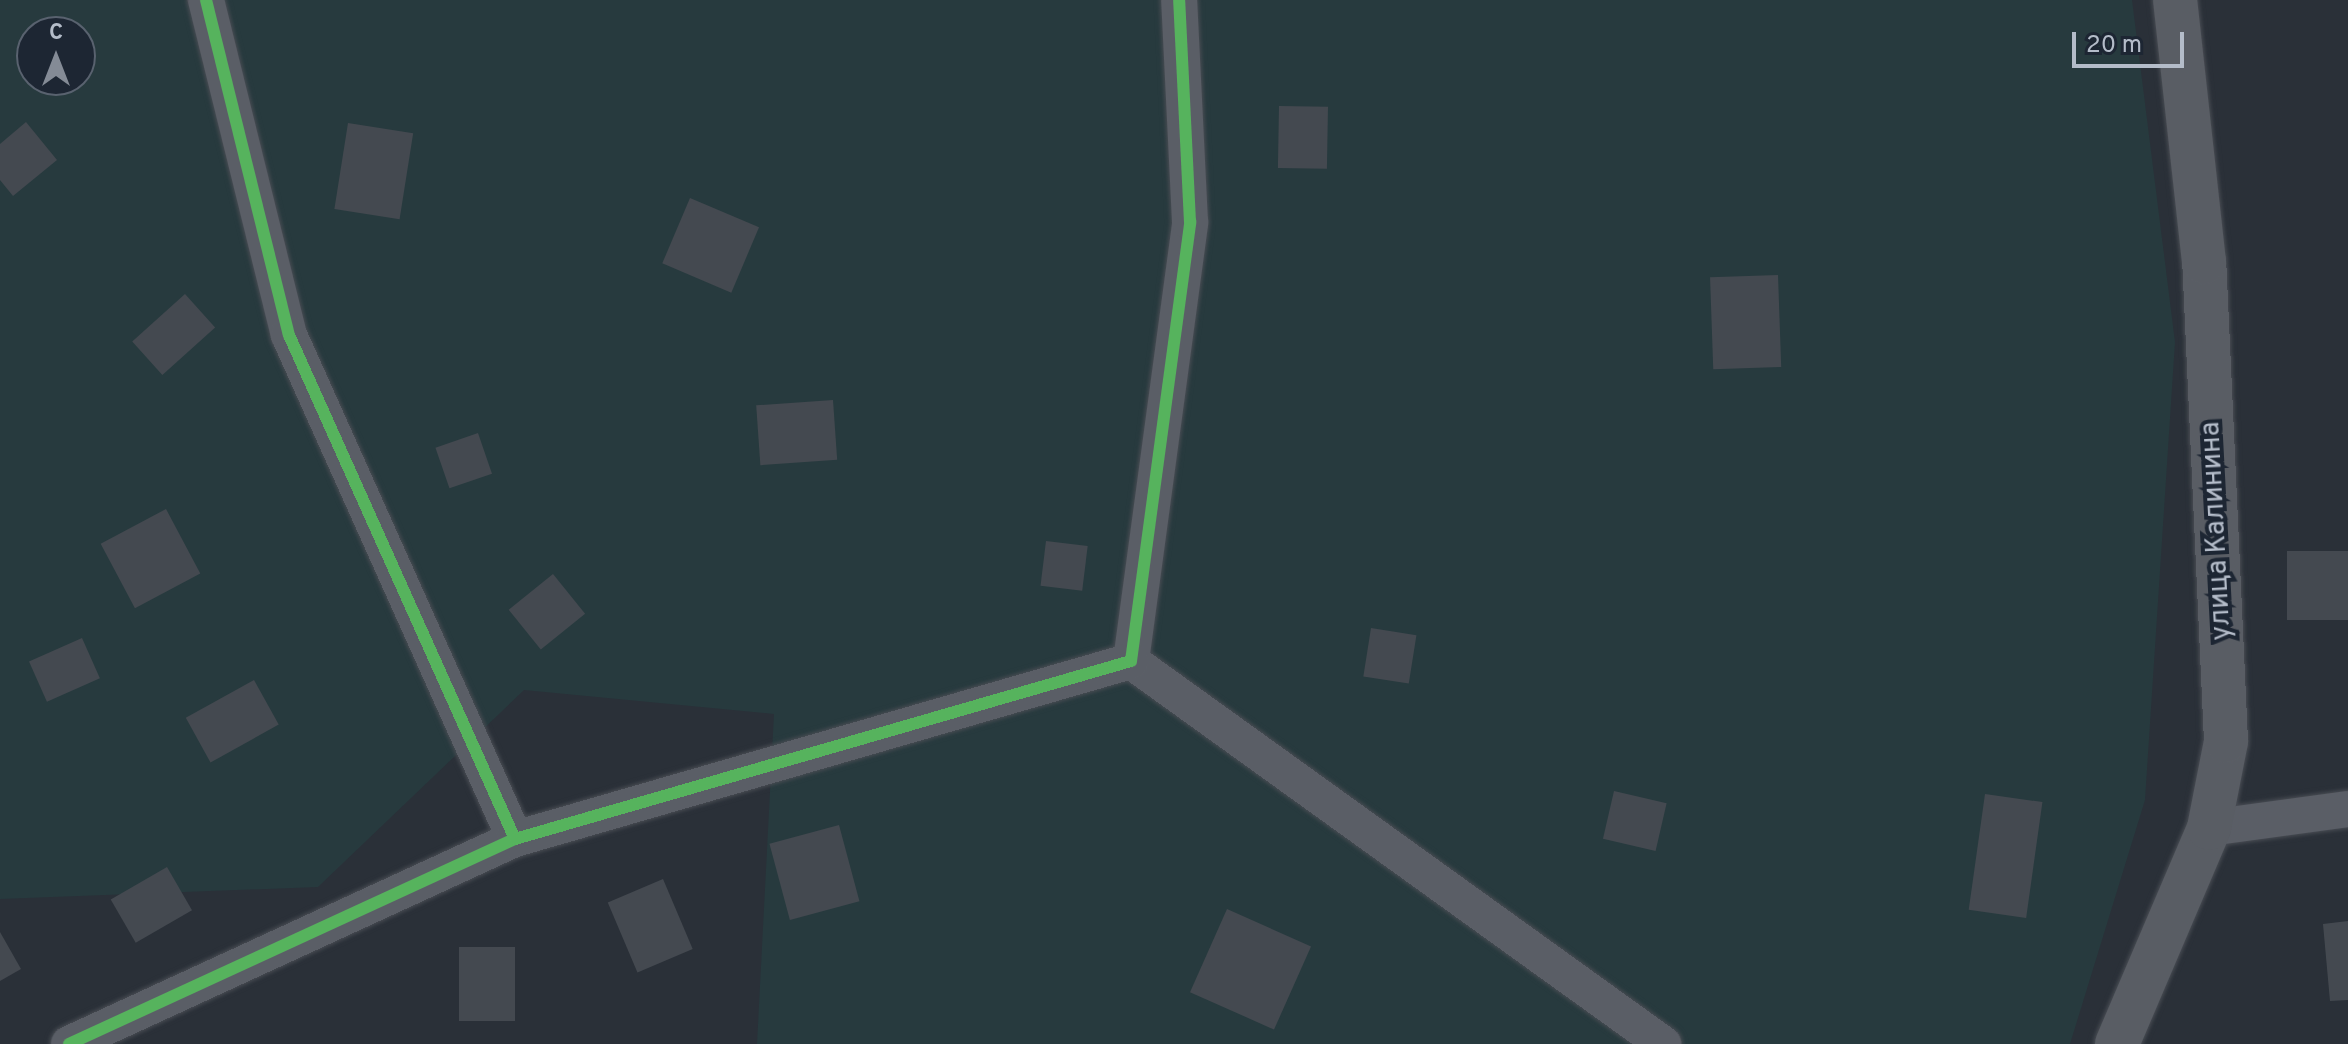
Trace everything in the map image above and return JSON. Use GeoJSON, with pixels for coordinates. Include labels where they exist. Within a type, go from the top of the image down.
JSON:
{"type":"FeatureCollection","features":[{"type":"Feature","properties":{"kind":"main road","name":"улица Калинина"},"geometry":{"type":"LineString","coordinates":[[2117,1044],[2209,828],[2226,725],[2204,262],[2175,0]]}},
{"type":"Feature","properties":{"kind":"street"},"geometry":{"type":"LineString","coordinates":[[206,0],[289,335],[515,839]]}},
{"type":"Feature","properties":{"kind":"street"},"geometry":{"type":"LineString","coordinates":[[1131,661],[1190,222],[1179,0]]}},
{"type":"Feature","properties":{"kind":"street"},"geometry":{"type":"LineString","coordinates":[[69,1044],[515,839],[1131,661]]}},
{"type":"Feature","properties":{"kind":"street"},"geometry":{"type":"LineString","coordinates":[[1131,661],[1663,1044]]}},
{"type":"Feature","properties":{"kind":"street"},"geometry":{"type":"LineString","coordinates":[[2209,828],[2348,809]]}},
{"type":"Feature","properties":{"kind":"green space"},"geometry":{"type":"Polygon","coordinates":[[[0,0],[2132,0],[2175,342],[2145,800],[2070,1044],[757,1044],[774,714],[524,690],[318,887],[0,899],[0,0]]]}},
{"type":"Feature","properties":{"kind":"building"},"geometry":{"type":"Polygon","coordinates":[[[1279,106],[1328,107],[1327,169],[1278,168],[1279,106]]]}},
{"type":"Feature","properties":{"kind":"building"},"geometry":{"type":"Polygon","coordinates":[[[26,122],[57,160],[13,196],[0,180],[0,144],[26,122]]]}},
{"type":"Feature","properties":{"kind":"building"},"geometry":{"type":"Polygon","coordinates":[[[348,123],[413,133],[400,219],[334,209],[348,123]]]}},
{"type":"Feature","properties":{"kind":"building"},"geometry":{"type":"Polygon","coordinates":[[[690,198],[759,227],[731,293],[662,263],[690,198]]]}},
{"type":"Feature","properties":{"kind":"building"},"geometry":{"type":"Polygon","coordinates":[[[1778,275],[1781,367],[1713,369],[1710,277],[1778,275]]]}},
{"type":"Feature","properties":{"kind":"building"},"geometry":{"type":"Polygon","coordinates":[[[185,294],[215,327],[162,375],[132,342],[185,294]]]}},
{"type":"Feature","properties":{"kind":"building"},"geometry":{"type":"Polygon","coordinates":[[[833,400],[837,460],[760,465],[756,405],[833,400]]]}},
{"type":"Feature","properties":{"kind":"building"},"geometry":{"type":"Polygon","coordinates":[[[478,433],[492,474],[449,488],[435,448],[478,433]]]}},
{"type":"Feature","properties":{"kind":"building"},"geometry":{"type":"Polygon","coordinates":[[[166,509],[200,573],[135,608],[101,544],[166,509]]]}},
{"type":"Feature","properties":{"kind":"building"},"geometry":{"type":"Polygon","coordinates":[[[1046,541],[1088,546],[1082,591],[1041,586],[1046,541]]]}},
{"type":"Feature","properties":{"kind":"building"},"geometry":{"type":"Polygon","coordinates":[[[2287,551],[2348,551],[2348,620],[2287,620],[2287,551]]]}},
{"type":"Feature","properties":{"kind":"building"},"geometry":{"type":"Polygon","coordinates":[[[553,574],[585,614],[541,650],[509,610],[553,574]]]}},
{"type":"Feature","properties":{"kind":"building"},"geometry":{"type":"Polygon","coordinates":[[[1371,628],[1416,635],[1409,684],[1363,676],[1371,628]]]}},
{"type":"Feature","properties":{"kind":"building"},"geometry":{"type":"Polygon","coordinates":[[[82,638],[100,678],[47,702],[29,662],[82,638]]]}},
{"type":"Feature","properties":{"kind":"building"},"geometry":{"type":"Polygon","coordinates":[[[254,680],[279,725],[211,762],[186,718],[254,680]]]}},
{"type":"Feature","properties":{"kind":"building"},"geometry":{"type":"Polygon","coordinates":[[[1614,791],[1667,803],[1656,851],[1603,839],[1614,791]]]}},
{"type":"Feature","properties":{"kind":"building"},"geometry":{"type":"Polygon","coordinates":[[[1985,794],[2042,802],[2026,918],[1969,910],[1985,794]]]}},
{"type":"Feature","properties":{"kind":"building"},"geometry":{"type":"Polygon","coordinates":[[[839,825],[859,901],[790,920],[769,844],[839,825]]]}},
{"type":"Feature","properties":{"kind":"building"},"geometry":{"type":"Polygon","coordinates":[[[167,867],[192,910],[136,943],[111,900],[167,867]]]}},
{"type":"Feature","properties":{"kind":"building"},"geometry":{"type":"Polygon","coordinates":[[[663,879],[693,949],[637,972],[608,902],[663,879]]]}},
{"type":"Feature","properties":{"kind":"building"},"geometry":{"type":"Polygon","coordinates":[[[1227,909],[1311,946],[1274,1030],[1190,992],[1227,909]]]}},
{"type":"Feature","properties":{"kind":"building"},"geometry":{"type":"Polygon","coordinates":[[[2348,921],[2348,1000],[2330,1001],[2323,924],[2348,921]]]}},
{"type":"Feature","properties":{"kind":"building"},"geometry":{"type":"Polygon","coordinates":[[[0,932],[21,969],[0,981],[0,932]]]}},
{"type":"Feature","properties":{"kind":"building"},"geometry":{"type":"Polygon","coordinates":[[[459,947],[515,947],[515,1021],[459,1021],[459,947]]]}},
{"type":"Feature","properties":{"kind":"cycle path"},"geometry":{"type":"LineString","coordinates":[[206,0],[289,335],[515,839]]}},
{"type":"Feature","properties":{"kind":"cycle path"},"geometry":{"type":"LineString","coordinates":[[69,1044],[515,839],[1131,661],[1190,222],[1179,0]]}}]}
